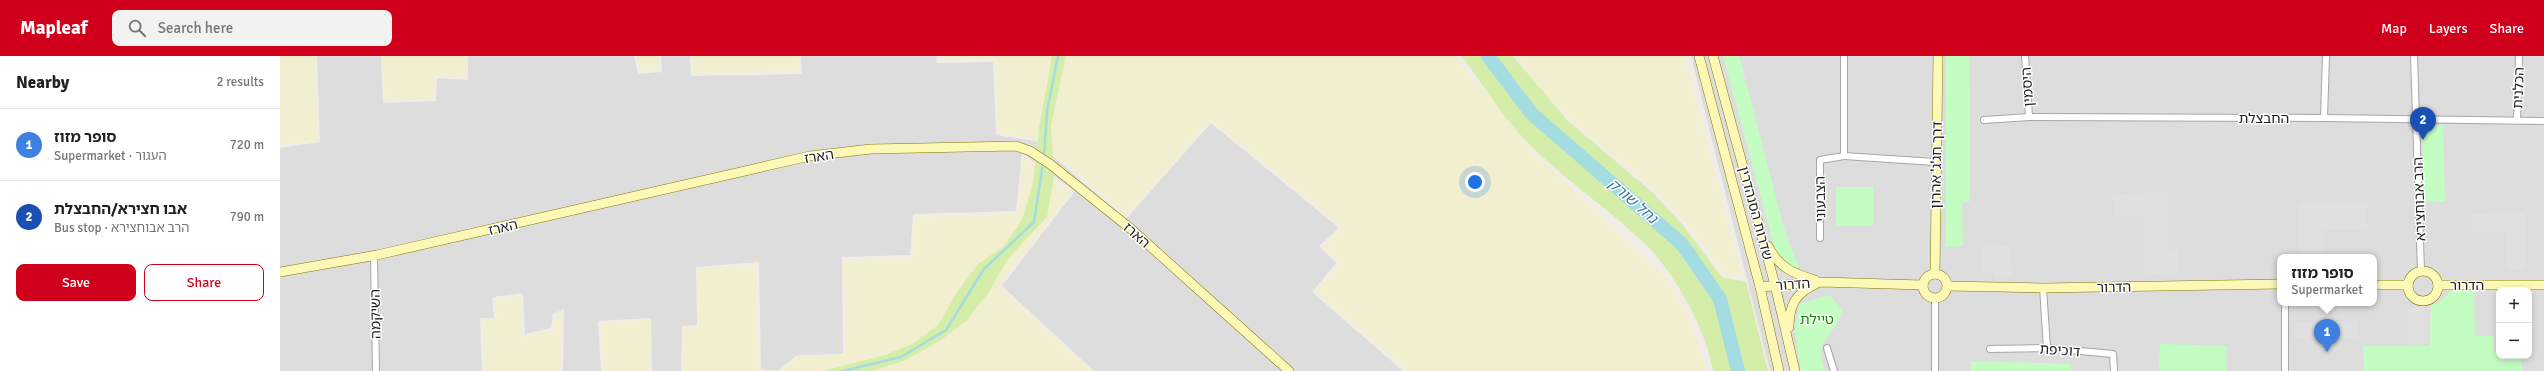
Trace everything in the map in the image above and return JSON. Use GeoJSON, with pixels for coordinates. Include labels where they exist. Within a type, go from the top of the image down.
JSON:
{"type":"FeatureCollection","features":[{"type":"Feature","properties":{"kind":"street","name":"שדרות הסנהדרין"},"geometry":{"type":"LineString","coordinates":[[1699,56],[1760,287],[1779,371]]}},
{"type":"Feature","properties":{"kind":"street","name":"שדרות הסנהדרין"},"geometry":{"type":"LineString","coordinates":[[1713,56],[1776,285],[1795,371]]}},
{"type":"Feature","properties":{"kind":"street"},"geometry":{"type":"LineString","coordinates":[[1844,56],[1844,156]]}},
{"type":"Feature","properties":{"kind":"street","name":"דרך חג'ג' אהרון"},"geometry":{"type":"LineString","coordinates":[[1935,274],[1935,162],[1938,56]]}},
{"type":"Feature","properties":{"kind":"street","name":"היסמין"},"geometry":{"type":"LineString","coordinates":[[2025,56],[2029,117]]}},
{"type":"Feature","properties":{"kind":"street"},"geometry":{"type":"LineString","coordinates":[[2324,118],[2326,56]]}},
{"type":"Feature","properties":{"kind":"street","name":"הרב אבוחצירא"},"geometry":{"type":"LineString","coordinates":[[2414,56],[2421,271]]}},
{"type":"Feature","properties":{"kind":"street","name":"הכלנית"},"geometry":{"type":"LineString","coordinates":[[2517,120],[2519,56]]}},
{"type":"Feature","properties":{"kind":"street","name":"החבצלת"},"geometry":{"type":"LineString","coordinates":[[1984,120],[2029,117],[2324,118],[2544,121]]}},
{"type":"Feature","properties":{"kind":"street","name":"הארז"},"geometry":{"type":"LineString","coordinates":[[280,272],[374,256],[810,156],[871,149],[1016,146],[1038,156],[1050,164],[1131,229],[1289,371]]}},
{"type":"Feature","properties":{"kind":"street","name":"הצבעוני"},"geometry":{"type":"LineString","coordinates":[[1820,238],[1820,160],[1844,156],[1935,162]]}},
{"type":"Feature","properties":{"kind":"street"},"geometry":{"type":"LineString","coordinates":[[1759,225],[1771,251],[1782,266],[1799,275],[1821,282]]}},
{"type":"Feature","properties":{"kind":"street","name":"השיקמה"},"geometry":{"type":"LineString","coordinates":[[374,256],[376,371]]}},
{"type":"Feature","properties":{"kind":"street"},"geometry":{"type":"LineString","coordinates":[[2421,271],[2430,273],[2438,285],[2434,296],[2424,301],[2413,297],[2408,286],[2410,278],[2421,271]]}},
{"type":"Feature","properties":{"kind":"street"},"geometry":{"type":"LineString","coordinates":[[1935,274],[1942,276],[1948,286],[1944,295],[1935,299],[1926,295],[1923,285],[1926,278],[1935,274]]}},
{"type":"Feature","properties":{"kind":"street","name":"הדרור"},"geometry":{"type":"LineString","coordinates":[[1760,287],[1821,282],[1923,285]]}},
{"type":"Feature","properties":{"kind":"street"},"geometry":{"type":"LineString","coordinates":[[1790,349],[1789,313],[1791,306],[1799,293],[1821,282]]}},
{"type":"Feature","properties":{"kind":"street","name":"הדרור"},"geometry":{"type":"LineString","coordinates":[[1948,286],[2043,288],[2277,284]]}},
{"type":"Feature","properties":{"kind":"street"},"geometry":{"type":"LineString","coordinates":[[2377,285],[2408,286]]}},
{"type":"Feature","properties":{"kind":"street","name":"הדרור"},"geometry":{"type":"LineString","coordinates":[[2438,285],[2544,285]]}},
{"type":"Feature","properties":{"kind":"street"},"geometry":{"type":"LineString","coordinates":[[2043,288],[2047,348]]}},
{"type":"Feature","properties":{"kind":"street"},"geometry":{"type":"LineString","coordinates":[[1935,299],[1935,371]]}},
{"type":"Feature","properties":{"kind":"street"},"geometry":{"type":"LineString","coordinates":[[2284,371],[2285,306]]}},
{"type":"Feature","properties":{"kind":"street"},"geometry":{"type":"LineString","coordinates":[[1826,348],[1834,371]]}},
{"type":"Feature","properties":{"kind":"street","name":"דוכיפת"},"geometry":{"type":"LineString","coordinates":[[1990,349],[2047,348],[2114,354],[2114,371]]}},
{"type":"Feature","properties":{"kind":"shaded area"},"geometry":{"type":"Polygon","coordinates":[[[280,56],[315,56],[318,140],[280,145],[280,56]]]}},
{"type":"Feature","properties":{"kind":"shaded area"},"geometry":{"type":"Polygon","coordinates":[[[317,56],[381,56],[383,103],[436,101],[437,78],[468,80],[468,56],[634,56],[638,74],[662,72],[661,56],[690,56],[691,76],[802,74],[801,56],[936,56],[937,63],[993,62],[996,135],[1035,141],[1126,219],[1211,123],[1339,228],[1319,246],[1336,263],[1312,292],[1403,371],[1094,371],[1002,286],[1075,191],[1022,153],[1016,211],[913,214],[910,255],[842,257],[843,354],[797,355],[777,371],[761,369],[759,262],[696,267],[697,325],[682,326],[681,371],[652,371],[651,318],[598,321],[601,371],[563,371],[564,309],[553,314],[551,328],[525,334],[523,293],[492,297],[494,318],[480,318],[482,371],[280,371],[280,148],[320,142],[317,56]]]}},
{"type":"Feature","properties":{"kind":"shaded area"},"geometry":{"type":"Polygon","coordinates":[[[382,56],[465,56],[466,77],[435,75],[433,99],[385,100],[382,56]]]}},
{"type":"Feature","properties":{"kind":"shaded area"},"geometry":{"type":"Polygon","coordinates":[[[637,56],[658,56],[659,70],[640,71],[637,56]]]}},
{"type":"Feature","properties":{"kind":"shaded area"},"geometry":{"type":"Polygon","coordinates":[[[693,56],[799,56],[799,71],[694,73],[693,56]]]}},
{"type":"Feature","properties":{"kind":"shaded area"},"geometry":{"type":"Polygon","coordinates":[[[939,56],[1455,56],[1535,154],[1665,277],[1688,314],[1707,371],[1407,371],[1316,291],[1340,263],[1323,246],[1343,228],[1211,120],[1126,215],[1036,139],[999,133],[995,59],[940,60],[939,56]]]}},
{"type":"Feature","properties":{"kind":"shaded area"},"geometry":{"type":"Polygon","coordinates":[[[1516,56],[1684,56],[1742,277],[1728,275],[1719,267],[1688,225],[1656,191],[1572,121],[1548,97],[1516,56]]]}},
{"type":"Feature","properties":{"kind":"shaded area"},"geometry":{"type":"Polygon","coordinates":[[[1691,56],[2544,56],[2544,371],[1770,371],[1691,56]]]}},
{"type":"Feature","properties":{"kind":"shaded area"},"geometry":{"type":"Polygon","coordinates":[[[1024,158],[1071,191],[999,286],[1090,371],[781,371],[798,357],[846,353],[844,260],[912,258],[915,217],[1018,214],[1024,158]]]}},
{"type":"Feature","properties":{"kind":"shaded area"},"geometry":{"type":"Polygon","coordinates":[[[2167,192],[2169,251],[2178,251],[2178,273],[2145,274],[2143,216],[2113,216],[2113,194],[2167,192]]]}},
{"type":"Feature","properties":{"kind":"shaded area"},"geometry":{"type":"Polygon","coordinates":[[[2367,203],[2367,230],[2324,230],[2323,254],[2299,254],[2298,204],[2367,203]]]}},
{"type":"Feature","properties":{"kind":"shaded area"},"geometry":{"type":"Polygon","coordinates":[[[2525,213],[2525,270],[2507,270],[2507,232],[2472,233],[2471,214],[2525,213]]]}},
{"type":"Feature","properties":{"kind":"shaded area"},"geometry":{"type":"Polygon","coordinates":[[[2010,246],[2012,277],[1994,278],[1993,272],[1982,272],[1981,247],[2010,246]]]}},
{"type":"Feature","properties":{"kind":"shaded area"},"geometry":{"type":"Polygon","coordinates":[[[756,265],[759,371],[684,371],[684,328],[699,326],[696,269],[756,265]]]}},
{"type":"Feature","properties":{"kind":"shaded area"},"geometry":{"type":"Polygon","coordinates":[[[521,296],[522,337],[554,330],[555,315],[561,313],[560,371],[485,371],[483,320],[497,320],[495,299],[521,296]]]}},
{"type":"Feature","properties":{"kind":"shaded area"},"geometry":{"type":"Polygon","coordinates":[[[2408,307],[2424,307],[2424,345],[2408,345],[2408,307]]]}},
{"type":"Feature","properties":{"kind":"shaded area"},"geometry":{"type":"Polygon","coordinates":[[[651,319],[650,371],[604,371],[601,324],[651,319]]]}},
{"type":"Feature","properties":{"kind":"shaded area"},"geometry":{"type":"Polygon","coordinates":[[[2357,321],[2357,338],[2293,338],[2293,322],[2357,321]]]}},
{"type":"Feature","properties":{"kind":"green space"},"geometry":{"type":"Polygon","coordinates":[[[1052,56],[1066,56],[1051,125],[1054,177],[1047,217],[1007,260],[989,292],[966,321],[941,340],[904,361],[872,371],[822,371],[882,356],[912,344],[938,325],[957,292],[978,264],[1003,247],[1022,220],[1033,183],[1039,128],[1052,56]]]}},
{"type":"Feature","properties":{"kind":"green space"},"geometry":{"type":"Polygon","coordinates":[[[1462,56],[1513,56],[1567,120],[1652,192],[1683,225],[1722,277],[1746,282],[1768,371],[1713,371],[1696,319],[1677,284],[1655,254],[1629,229],[1556,169],[1528,143],[1502,112],[1462,56]]]}},
{"type":"Feature","properties":{"kind":"green space"},"geometry":{"type":"Polygon","coordinates":[[[1723,56],[1739,56],[1784,228],[1799,269],[1792,270],[1776,253],[1723,56]]]}},
{"type":"Feature","properties":{"kind":"green space"},"geometry":{"type":"Polygon","coordinates":[[[1946,56],[1969,56],[1970,201],[1962,203],[1963,246],[1946,247],[1946,56]]]}},
{"type":"Feature","properties":{"kind":"green space"},"geometry":{"type":"Polygon","coordinates":[[[2422,125],[2443,125],[2445,201],[2424,202],[2422,125]]]}},
{"type":"Feature","properties":{"kind":"green space"},"geometry":{"type":"Polygon","coordinates":[[[1836,187],[1873,187],[1873,226],[1836,226],[1836,187]]]}},
{"type":"Feature","properties":{"kind":"green space"},"geometry":{"type":"Polygon","coordinates":[[[2453,289],[2474,289],[2475,336],[2494,336],[2494,352],[2496,352],[2496,359],[2522,359],[2522,371],[2364,371],[2363,346],[2430,346],[2431,306],[2441,301],[2453,289]]]}},
{"type":"Feature","properties":{"kind":"green space","name":"טיילת"},"geometry":{"type":"Polygon","coordinates":[[[1829,295],[1842,309],[1839,319],[1827,337],[1822,350],[1822,359],[1825,371],[1801,371],[1795,330],[1799,304],[1829,295]]]}},
{"type":"Feature","properties":{"kind":"green space"},"geometry":{"type":"Polygon","coordinates":[[[2160,344],[2227,346],[2226,371],[2159,371],[2160,344]]]}},
{"type":"Feature","properties":{"kind":"green space"},"geometry":{"type":"Polygon","coordinates":[[[1971,361],[2071,364],[2071,371],[1971,371],[1971,361]]]}},
{"type":"Feature","properties":{"kind":"waterway"},"geometry":{"type":"LineString","coordinates":[[1044,156],[1047,111],[1058,56]]}},
{"type":"Feature","properties":{"kind":"waterway","name":"נחל שורק"},"geometry":{"type":"LineString","coordinates":[[1488,56],[1532,114],[1682,244],[1720,299],[1738,371]]}},
{"type":"Feature","properties":{"kind":"waterway"},"geometry":{"type":"LineString","coordinates":[[843,371],[901,357],[946,330],[984,269],[1034,222],[1043,163]]}},
{"type":"Feature","properties":{"kind":"place","name":"אבו חצירא/החבצלת"},"geometry":{"type":"Point","coordinates":[2423,140]}},
{"type":"Feature","properties":{"kind":"place","name":"סופר מזוז"},"geometry":{"type":"Point","coordinates":[2327,352]}}]}
